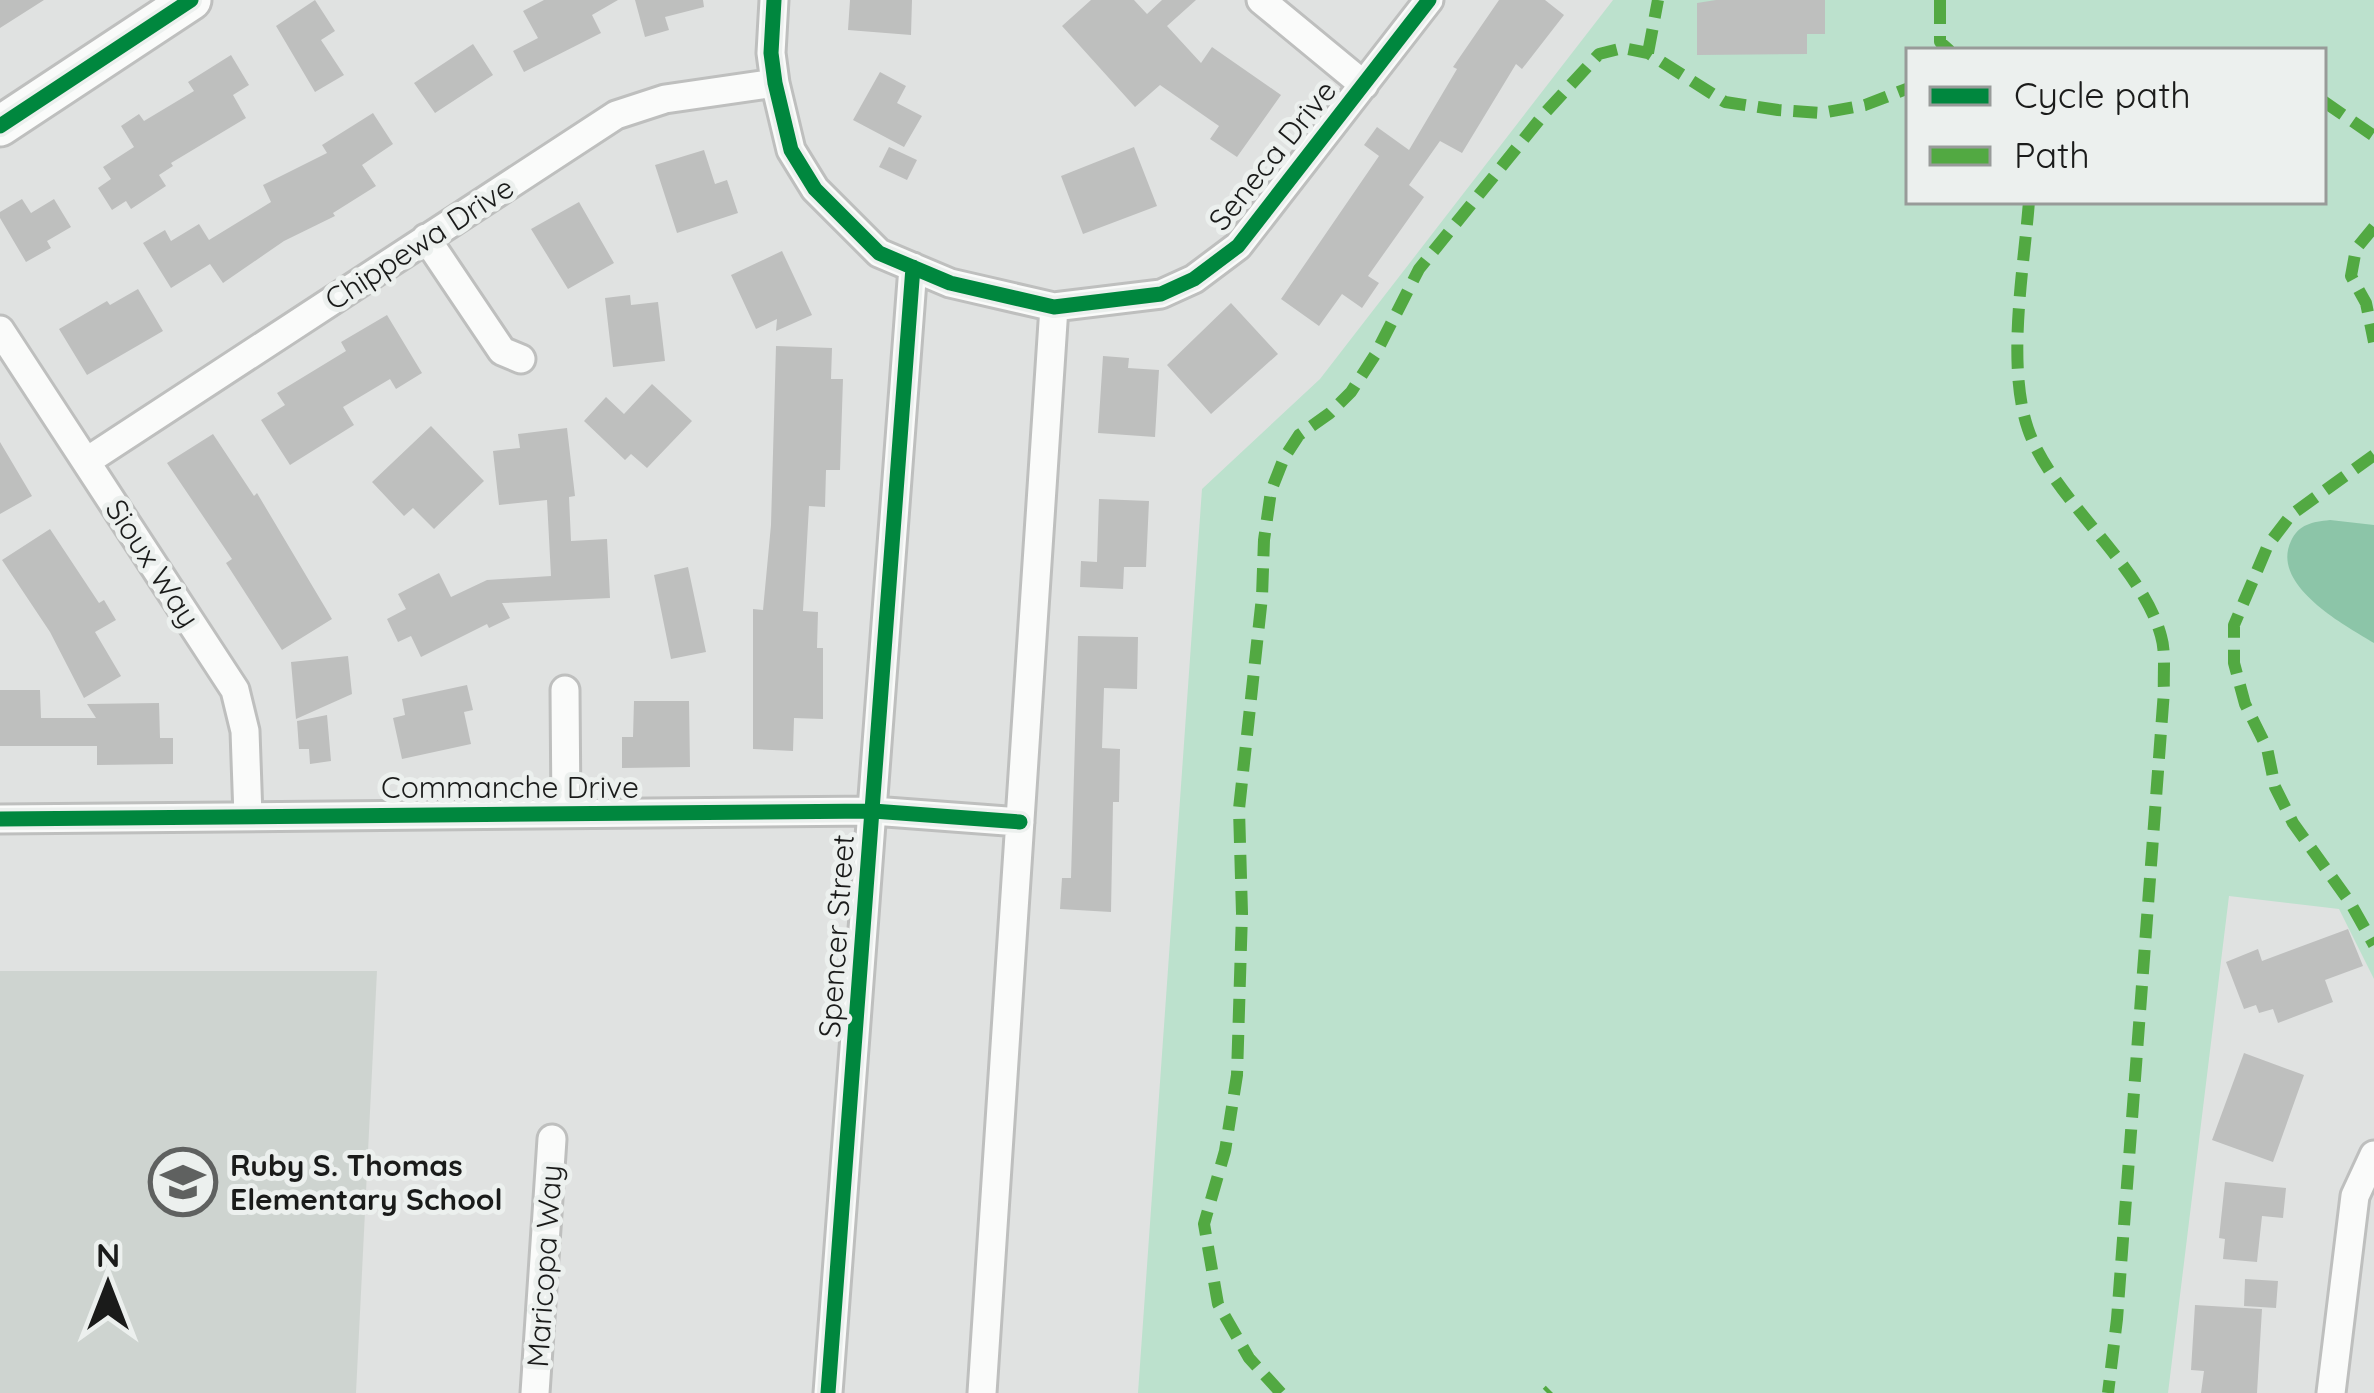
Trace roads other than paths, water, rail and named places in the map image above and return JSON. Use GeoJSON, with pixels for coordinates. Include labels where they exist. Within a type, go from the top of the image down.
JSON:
{"type":"FeatureCollection","features":[{"type":"Feature","properties":{"kind":"street"},"geometry":{"type":"LineString","coordinates":[[0,126],[191,0]]}},
{"type":"Feature","properties":{"kind":"street","name":"Seneca Drive"},"geometry":{"type":"LineString","coordinates":[[775,0],[771,53],[775,83],[791,150],[815,189],[879,253],[950,283],[1054,307],[1160,294],[1194,279],[1238,246],[1429,0]]}},
{"type":"Feature","properties":{"kind":"street"},"geometry":{"type":"LineString","coordinates":[[1261,0],[1364,85]]}},
{"type":"Feature","properties":{"kind":"street","name":"Chippewa Drive"},"geometry":{"type":"LineString","coordinates":[[86,461],[616,116],[665,99],[775,83]]}},
{"type":"Feature","properties":{"kind":"street"},"geometry":{"type":"LineString","coordinates":[[426,238],[502,351],[520,359]]}},
{"type":"Feature","properties":{"kind":"street","name":"Spencer Street"},"geometry":{"type":"LineString","coordinates":[[828,1393],[913,267]]}},
{"type":"Feature","properties":{"kind":"street"},"geometry":{"type":"LineString","coordinates":[[982,1393],[1054,307]]}},
{"type":"Feature","properties":{"kind":"street","name":"Sioux Way"},"geometry":{"type":"LineString","coordinates":[[0,330],[235,690],[244,731],[248,816]]}},
{"type":"Feature","properties":{"kind":"street"},"geometry":{"type":"LineString","coordinates":[[565,690],[566,813]]}},
{"type":"Feature","properties":{"kind":"street","name":"Commanche Drive"},"geometry":{"type":"LineString","coordinates":[[0,819],[873,811],[1020,822]]}},
{"type":"Feature","properties":{"kind":"street","name":"Maricopa Way"},"geometry":{"type":"LineString","coordinates":[[535,1393],[552,1139]]}},
{"type":"Feature","properties":{"kind":"street"},"geometry":{"type":"LineString","coordinates":[[2331,1393],[2355,1196],[2374,1155]]}},
{"type":"Feature","properties":{"kind":"place","name":"Ruby S. Thomas Elementary School"},"geometry":{"type":"Point","coordinates":[183,1182]}}]}
